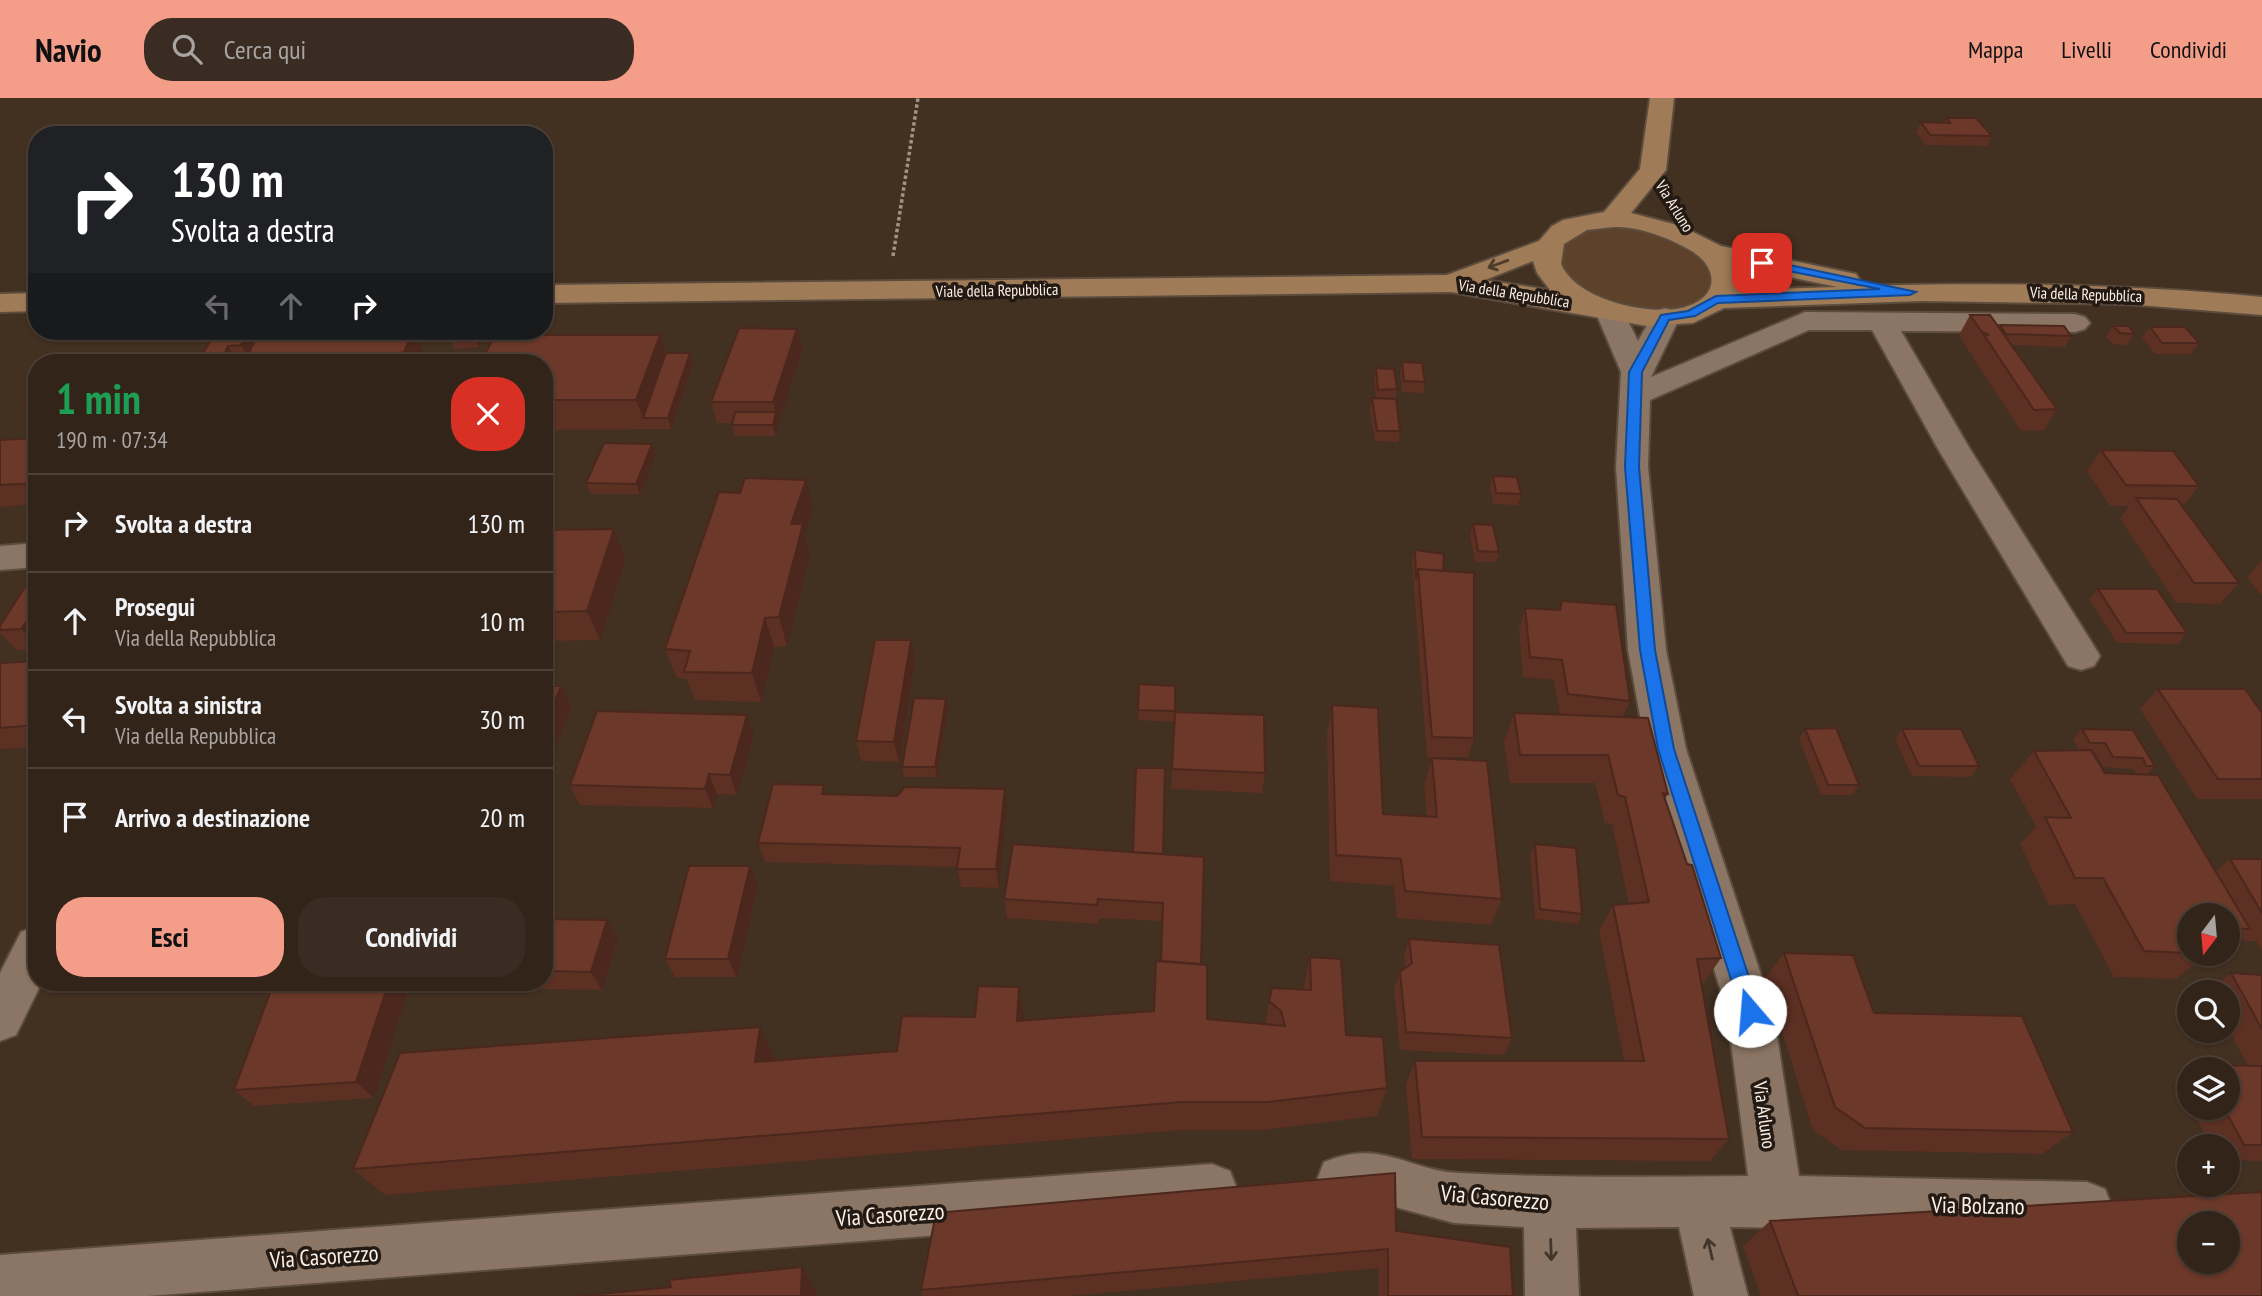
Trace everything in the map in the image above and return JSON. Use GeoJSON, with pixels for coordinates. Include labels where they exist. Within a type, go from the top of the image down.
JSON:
{"type":"FeatureCollection","features":[{"type":"Feature","properties":{"kind":"street","name":"Via Arluno"},"geometry":{"type":"LineString","coordinates":[[1662,98],[1666,191],[1704,247],[1722,265],[1726,280],[1722,293],[1716,300]]}},
{"type":"Feature","properties":{"kind":"street","name":"Via Arluno"},"geometry":{"type":"LineString","coordinates":[[1611,220],[1666,191]]}},
{"type":"Feature","properties":{"kind":"street","name":"Via della Repubblica"},"geometry":{"type":"LineString","coordinates":[[1451,283],[1546,247],[1556,235],[1573,226],[1611,220],[1647,223],[1671,229],[1704,247],[1910,292]]}},
{"type":"Feature","properties":{"kind":"street"},"geometry":{"type":"LineString","coordinates":[[1546,247],[1545,261],[1551,276],[1566,290],[1603,309]]}},
{"type":"Feature","properties":{"kind":"street","name":"Viale della Repubblica"},"geometry":{"type":"LineString","coordinates":[[553,294],[891,292],[1451,283]]}},
{"type":"Feature","properties":{"kind":"street","name":"Via della Repubblica"},"geometry":{"type":"LineString","coordinates":[[1451,283],[1665,317],[1691,314],[1716,300],[1910,292],[2088,293],[2262,306]]}},
{"type":"Feature","properties":{"kind":"street"},"geometry":{"type":"LineString","coordinates":[[0,303],[28,302]]}},
{"type":"Feature","properties":{"kind":"street","name":"Via Arluno"},"geometry":{"type":"LineString","coordinates":[[1603,309],[1635,384]]}},
{"type":"Feature","properties":{"kind":"street","name":"Via Arluno"},"geometry":{"type":"LineString","coordinates":[[1665,317],[1635,384],[1632,467],[1647,650],[1666,749],[1750,1011],[1777,1201]]}},
{"type":"Feature","properties":{"kind":"street"},"geometry":{"type":"LineString","coordinates":[[1635,384],[1805,321],[2075,323]]}},
{"type":"Feature","properties":{"kind":"street"},"geometry":{"type":"LineString","coordinates":[[1881,321],[1954,449],[2081,656]]}},
{"type":"Feature","properties":{"kind":"street"},"geometry":{"type":"LineString","coordinates":[[0,558],[28,556]]}},
{"type":"Feature","properties":{"kind":"street"},"geometry":{"type":"LineString","coordinates":[[0,1020],[28,964]]}},
{"type":"Feature","properties":{"kind":"street","name":"Via Casorezzo"},"geometry":{"type":"LineString","coordinates":[[0,1281],[64,1286],[1377,1177],[1454,1198],[1549,1203],[1777,1201]]}},
{"type":"Feature","properties":{"kind":"street","name":"Via Bolzano"},"geometry":{"type":"LineString","coordinates":[[1777,1201],[2137,1207]]}},
{"type":"Feature","properties":{"kind":"street"},"geometry":{"type":"LineString","coordinates":[[1699,1202],[1721,1296]]}},
{"type":"Feature","properties":{"kind":"street"},"geometry":{"type":"LineString","coordinates":[[1549,1203],[1552,1296]]}},
{"type":"Feature","properties":{"kind":"path"},"geometry":{"type":"LineString","coordinates":[[891,292],[893,248],[918,98]]}},
{"type":"Feature","properties":{"kind":"shaded area"},"geometry":{"type":"Polygon","coordinates":[[[1638,226],[1704,255],[1716,284],[1695,303],[1682,308],[1641,309],[1590,296],[1559,270],[1560,243],[1591,227],[1638,226]]]}},
{"type":"Feature","properties":{"kind":"building"},"geometry":{"type":"Polygon","coordinates":[[[1947,118],[1976,118],[1992,136],[1930,135],[1921,122],[1950,123],[1947,118]]]}},
{"type":"Feature","properties":{"kind":"building"},"geometry":{"type":"Polygon","coordinates":[[[1970,315],[1990,315],[2057,409],[2034,410],[1984,335],[1989,335],[1982,332],[1970,315]]]}},
{"type":"Feature","properties":{"kind":"building"},"geometry":{"type":"Polygon","coordinates":[[[2000,325],[2064,326],[2071,336],[2006,334],[2000,325]]]}},
{"type":"Feature","properties":{"kind":"building"},"geometry":{"type":"Polygon","coordinates":[[[2113,326],[2129,326],[2134,334],[2120,333],[2113,326]]]}},
{"type":"Feature","properties":{"kind":"building"},"geometry":{"type":"Polygon","coordinates":[[[2150,327],[2185,327],[2199,343],[2162,343],[2150,327]]]}},
{"type":"Feature","properties":{"kind":"building"},"geometry":{"type":"Polygon","coordinates":[[[739,328],[797,329],[773,402],[711,402],[739,328]]]}},
{"type":"Feature","properties":{"kind":"building"},"geometry":{"type":"Polygon","coordinates":[[[553,335],[660,335],[636,400],[553,400],[553,354],[485,354],[492,340],[553,340],[553,335]]]}},
{"type":"Feature","properties":{"kind":"building"},"geometry":{"type":"Polygon","coordinates":[[[211,340],[244,340],[241,345],[228,346],[224,354],[203,354],[211,340]]]}},
{"type":"Feature","properties":{"kind":"building"},"geometry":{"type":"Polygon","coordinates":[[[255,340],[409,340],[404,352],[399,354],[248,354],[255,340]]]}},
{"type":"Feature","properties":{"kind":"building"},"geometry":{"type":"Polygon","coordinates":[[[666,353],[690,353],[668,418],[643,418],[666,353]]]}},
{"type":"Feature","properties":{"kind":"building"},"geometry":{"type":"Polygon","coordinates":[[[1402,362],[1422,363],[1425,382],[1404,381],[1402,362]]]}},
{"type":"Feature","properties":{"kind":"building"},"geometry":{"type":"Polygon","coordinates":[[[1376,368],[1394,369],[1397,389],[1378,390],[1376,368]]]}},
{"type":"Feature","properties":{"kind":"building"},"geometry":{"type":"Polygon","coordinates":[[[1372,398],[1396,399],[1400,431],[1377,431],[1372,398]]]}},
{"type":"Feature","properties":{"kind":"building"},"geometry":{"type":"Polygon","coordinates":[[[735,412],[776,412],[773,425],[732,425],[735,412]]]}},
{"type":"Feature","properties":{"kind":"building"},"geometry":{"type":"Polygon","coordinates":[[[28,438],[28,483],[0,485],[0,440],[28,438]]]}},
{"type":"Feature","properties":{"kind":"building"},"geometry":{"type":"Polygon","coordinates":[[[604,443],[652,444],[636,484],[586,483],[604,443]]]}},
{"type":"Feature","properties":{"kind":"building"},"geometry":{"type":"Polygon","coordinates":[[[2101,450],[2173,451],[2199,486],[2126,485],[2101,450]]]}},
{"type":"Feature","properties":{"kind":"building"},"geometry":{"type":"Polygon","coordinates":[[[1493,476],[1517,477],[1521,494],[1496,493],[1493,476]]]}},
{"type":"Feature","properties":{"kind":"building"},"geometry":{"type":"Polygon","coordinates":[[[745,478],[806,480],[791,524],[803,524],[779,617],[765,618],[752,673],[684,672],[690,651],[665,649],[719,492],[740,493],[745,478]]]}},
{"type":"Feature","properties":{"kind":"building"},"geometry":{"type":"Polygon","coordinates":[[[2136,498],[2177,499],[2239,583],[2194,583],[2136,498]]]}},
{"type":"Feature","properties":{"kind":"building"},"geometry":{"type":"Polygon","coordinates":[[[1473,524],[1493,525],[1499,552],[1478,551],[1473,524]]]}},
{"type":"Feature","properties":{"kind":"building"},"geometry":{"type":"Polygon","coordinates":[[[614,529],[587,611],[553,612],[553,530],[614,529]]]}},
{"type":"Feature","properties":{"kind":"building"},"geometry":{"type":"Polygon","coordinates":[[[1415,550],[1444,554],[1443,571],[1418,569],[1416,579],[1415,550]]]}},
{"type":"Feature","properties":{"kind":"building"},"geometry":{"type":"Polygon","coordinates":[[[1418,569],[1474,573],[1474,738],[1432,737],[1418,569]]]}},
{"type":"Feature","properties":{"kind":"building"},"geometry":{"type":"Polygon","coordinates":[[[28,582],[28,619],[21,629],[0,630],[28,582]]]}},
{"type":"Feature","properties":{"kind":"building"},"geometry":{"type":"Polygon","coordinates":[[[2098,589],[2157,589],[2187,633],[2126,633],[2098,589]]]}},
{"type":"Feature","properties":{"kind":"building"},"geometry":{"type":"Polygon","coordinates":[[[1562,601],[1616,605],[1630,701],[1568,694],[1562,660],[1530,657],[1525,608],[1560,610],[1562,601]]]}},
{"type":"Feature","properties":{"kind":"building"},"geometry":{"type":"Polygon","coordinates":[[[875,640],[911,640],[894,742],[856,741],[875,640]]]}},
{"type":"Feature","properties":{"kind":"building"},"geometry":{"type":"Polygon","coordinates":[[[28,662],[28,726],[0,728],[1,663],[28,662]]]}},
{"type":"Feature","properties":{"kind":"building"},"geometry":{"type":"Polygon","coordinates":[[[1139,684],[1175,686],[1175,711],[1138,710],[1139,684]]]}},
{"type":"Feature","properties":{"kind":"building"},"geometry":{"type":"Polygon","coordinates":[[[553,686],[561,686],[553,706],[553,686]]]}},
{"type":"Feature","properties":{"kind":"building"},"geometry":{"type":"Polygon","coordinates":[[[2158,689],[2245,689],[2262,713],[2262,779],[2218,779],[2158,689]]]}},
{"type":"Feature","properties":{"kind":"building"},"geometry":{"type":"Polygon","coordinates":[[[914,698],[946,699],[935,767],[902,767],[914,698]]]}},
{"type":"Feature","properties":{"kind":"building"},"geometry":{"type":"Polygon","coordinates":[[[1332,705],[1378,708],[1383,814],[1437,817],[1432,758],[1487,761],[1502,899],[1405,891],[1401,859],[1336,855],[1332,705]]]}},
{"type":"Feature","properties":{"kind":"building"},"geometry":{"type":"Polygon","coordinates":[[[597,711],[747,715],[730,775],[709,774],[705,789],[570,785],[597,711]]]}},
{"type":"Feature","properties":{"kind":"building"},"geometry":{"type":"Polygon","coordinates":[[[1175,712],[1264,715],[1265,773],[1172,769],[1175,712]]]}},
{"type":"Feature","properties":{"kind":"building"},"geometry":{"type":"Polygon","coordinates":[[[1514,713],[1648,718],[1668,794],[1663,793],[1687,864],[1692,865],[1721,958],[1697,959],[1729,1139],[1422,1137],[1415,1061],[1644,1061],[1613,905],[1649,902],[1625,797],[1618,795],[1608,755],[1520,755],[1514,713]]]}},
{"type":"Feature","properties":{"kind":"building"},"geometry":{"type":"Polygon","coordinates":[[[1836,728],[1859,785],[1828,785],[1805,729],[1836,728]]]}},
{"type":"Feature","properties":{"kind":"building"},"geometry":{"type":"Polygon","coordinates":[[[1902,729],[1961,729],[1979,766],[1919,766],[1902,729]]]}},
{"type":"Feature","properties":{"kind":"building"},"geometry":{"type":"Polygon","coordinates":[[[2082,729],[2133,730],[2155,766],[2146,766],[2143,758],[2113,757],[2105,743],[2090,743],[2082,729]]]}},
{"type":"Feature","properties":{"kind":"building"},"geometry":{"type":"Polygon","coordinates":[[[2091,750],[2105,773],[2158,775],[2234,903],[2177,903],[2177,952],[2144,951],[2103,878],[2075,878],[2045,817],[2071,818],[2034,751],[2091,750]]]}},
{"type":"Feature","properties":{"kind":"building"},"geometry":{"type":"Polygon","coordinates":[[[1136,768],[1165,768],[1163,854],[1133,852],[1136,768]]]}},
{"type":"Feature","properties":{"kind":"building"},"geometry":{"type":"Polygon","coordinates":[[[773,784],[824,785],[822,794],[897,796],[905,787],[1005,789],[996,869],[957,869],[960,848],[758,843],[773,784]]]}},
{"type":"Feature","properties":{"kind":"building"},"geometry":{"type":"Polygon","coordinates":[[[1013,844],[1204,857],[1201,964],[1161,961],[1163,903],[1098,899],[1097,905],[1004,899],[1013,844]]]}},
{"type":"Feature","properties":{"kind":"building"},"geometry":{"type":"Polygon","coordinates":[[[1535,844],[1576,848],[1582,914],[1540,909],[1535,844]]]}},
{"type":"Feature","properties":{"kind":"building"},"geometry":{"type":"Polygon","coordinates":[[[2230,859],[2262,859],[2262,913],[2230,859]]]}},
{"type":"Feature","properties":{"kind":"building"},"geometry":{"type":"Polygon","coordinates":[[[689,866],[750,866],[728,959],[665,959],[689,866]]]}},
{"type":"Feature","properties":{"kind":"building"},"geometry":{"type":"Polygon","coordinates":[[[2240,912],[2250,929],[2240,929],[2240,912]]]}},
{"type":"Feature","properties":{"kind":"building"},"geometry":{"type":"Polygon","coordinates":[[[553,919],[607,920],[591,972],[553,971],[553,919]]]}},
{"type":"Feature","properties":{"kind":"building"},"geometry":{"type":"Polygon","coordinates":[[[1409,939],[1499,945],[1512,1038],[1406,1032],[1400,972],[1412,963],[1409,939]]]}},
{"type":"Feature","properties":{"kind":"building"},"geometry":{"type":"Polygon","coordinates":[[[1784,953],[1853,955],[1874,1013],[2022,1016],[2073,1132],[1865,1128],[1835,1107],[1784,953]]]}},
{"type":"Feature","properties":{"kind":"building"},"geometry":{"type":"Polygon","coordinates":[[[1310,957],[1341,959],[1346,1035],[1383,1037],[1387,1088],[1268,1102],[1182,1102],[353,1169],[400,1053],[760,1027],[755,1062],[897,1051],[902,1016],[975,1017],[978,986],[1019,987],[1017,1021],[1154,1011],[1156,961],[1207,965],[1207,1019],[1285,1026],[1281,1011],[1269,1001],[1272,988],[1311,990],[1310,957]]]}},
{"type":"Feature","properties":{"kind":"building"},"geometry":{"type":"Polygon","coordinates":[[[2231,973],[2262,975],[2262,1029],[2240,989],[2240,980],[2235,980],[2231,973]]]}},
{"type":"Feature","properties":{"kind":"building"},"geometry":{"type":"Polygon","coordinates":[[[271,991],[386,991],[356,1082],[234,1090],[271,991]]]}},
{"type":"Feature","properties":{"kind":"building"},"geometry":{"type":"Polygon","coordinates":[[[2240,1066],[2262,1066],[2262,1145],[2244,1145],[2230,1120],[2240,1120],[2240,1066]]]}},
{"type":"Feature","properties":{"kind":"building"},"geometry":{"type":"Polygon","coordinates":[[[1395,1173],[1396,1231],[1510,1247],[1513,1296],[1388,1296],[1388,1249],[921,1290],[936,1213],[1395,1173]]]}},
{"type":"Feature","properties":{"kind":"building"},"geometry":{"type":"Polygon","coordinates":[[[2262,1192],[2262,1296],[1798,1296],[1770,1221],[2177,1197],[2240,1197],[2240,1193],[2262,1192]]]}},
{"type":"Feature","properties":{"kind":"building"},"geometry":{"type":"Polygon","coordinates":[[[802,1267],[801,1296],[578,1296],[671,1287],[669,1280],[802,1267]]]}},
{"type":"Feature","properties":{"kind":"route"},"geometry":{"type":"LineString","coordinates":[[1750,1011],[1666,749],[1647,650],[1632,467],[1636,372],[1665,317],[1691,314],[1716,300],[1910,292],[1762,263]]}}]}
